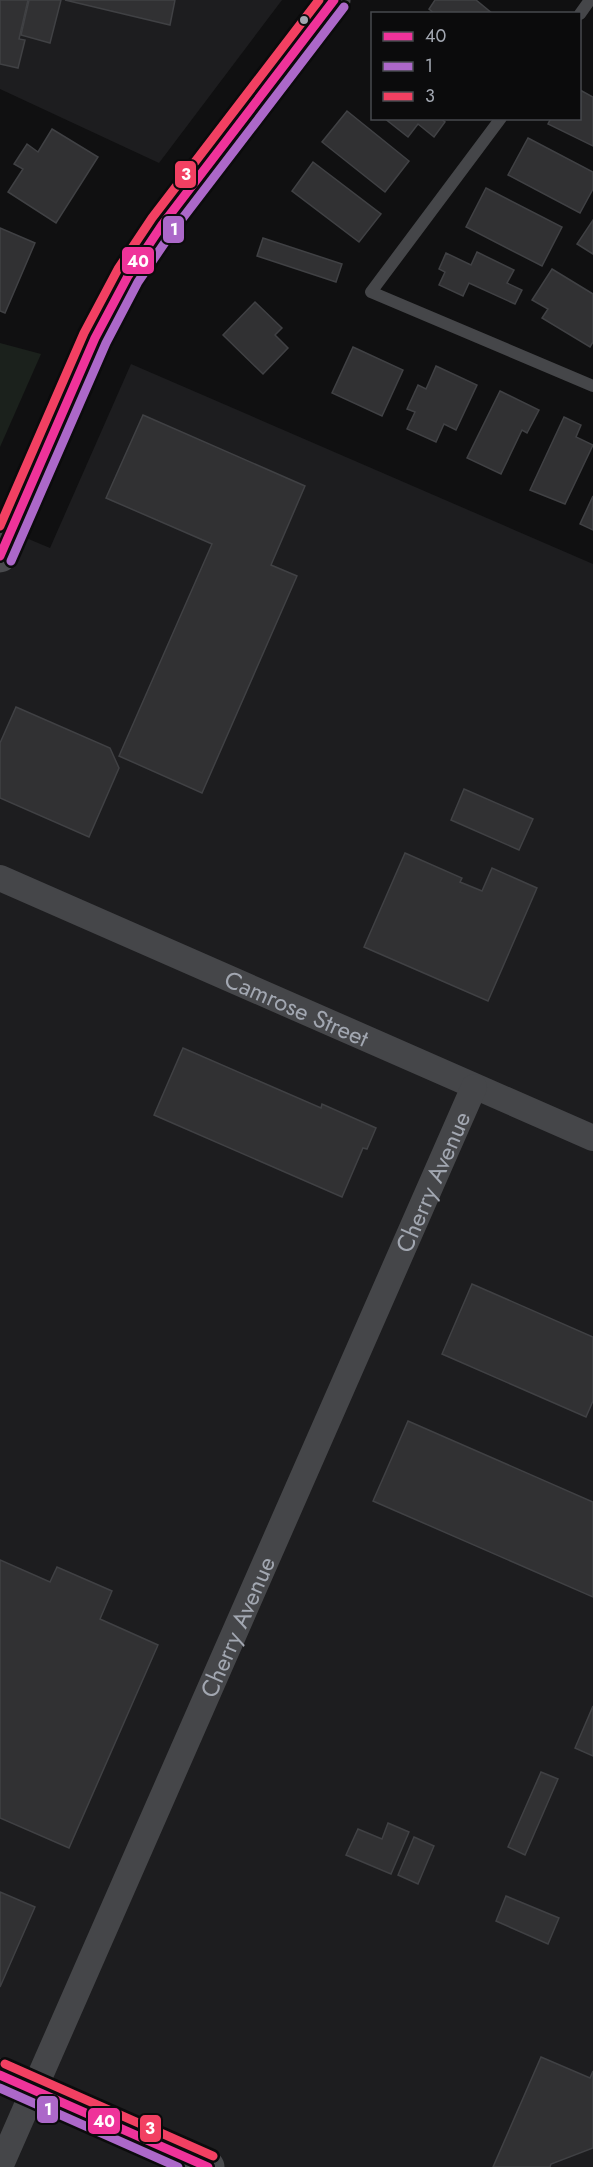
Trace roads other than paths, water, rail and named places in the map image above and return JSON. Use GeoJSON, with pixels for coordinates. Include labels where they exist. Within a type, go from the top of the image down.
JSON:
{"type":"FeatureCollection","features":[{"type":"Feature","properties":{"kind":"street"},"geometry":{"type":"LineString","coordinates":[[0,556],[94,338],[128,276],[162,225],[334,0]]}},
{"type":"Feature","properties":{"kind":"street","name":"Camrose Street"},"geometry":{"type":"LineString","coordinates":[[0,878],[593,1138]]}},
{"type":"Feature","properties":{"kind":"street","name":"Cherry Avenue"},"geometry":{"type":"LineString","coordinates":[[0,2167],[474,1087]]}},
{"type":"Feature","properties":{"kind":"street"},"geometry":{"type":"LineString","coordinates":[[0,2075],[208,2167]]}},
{"type":"Feature","properties":{"kind":"lane"},"geometry":{"type":"LineString","coordinates":[[581,12],[590,0]]}},
{"type":"Feature","properties":{"kind":"lane"},"geometry":{"type":"LineString","coordinates":[[500,120],[371,292],[593,386]]}}]}
